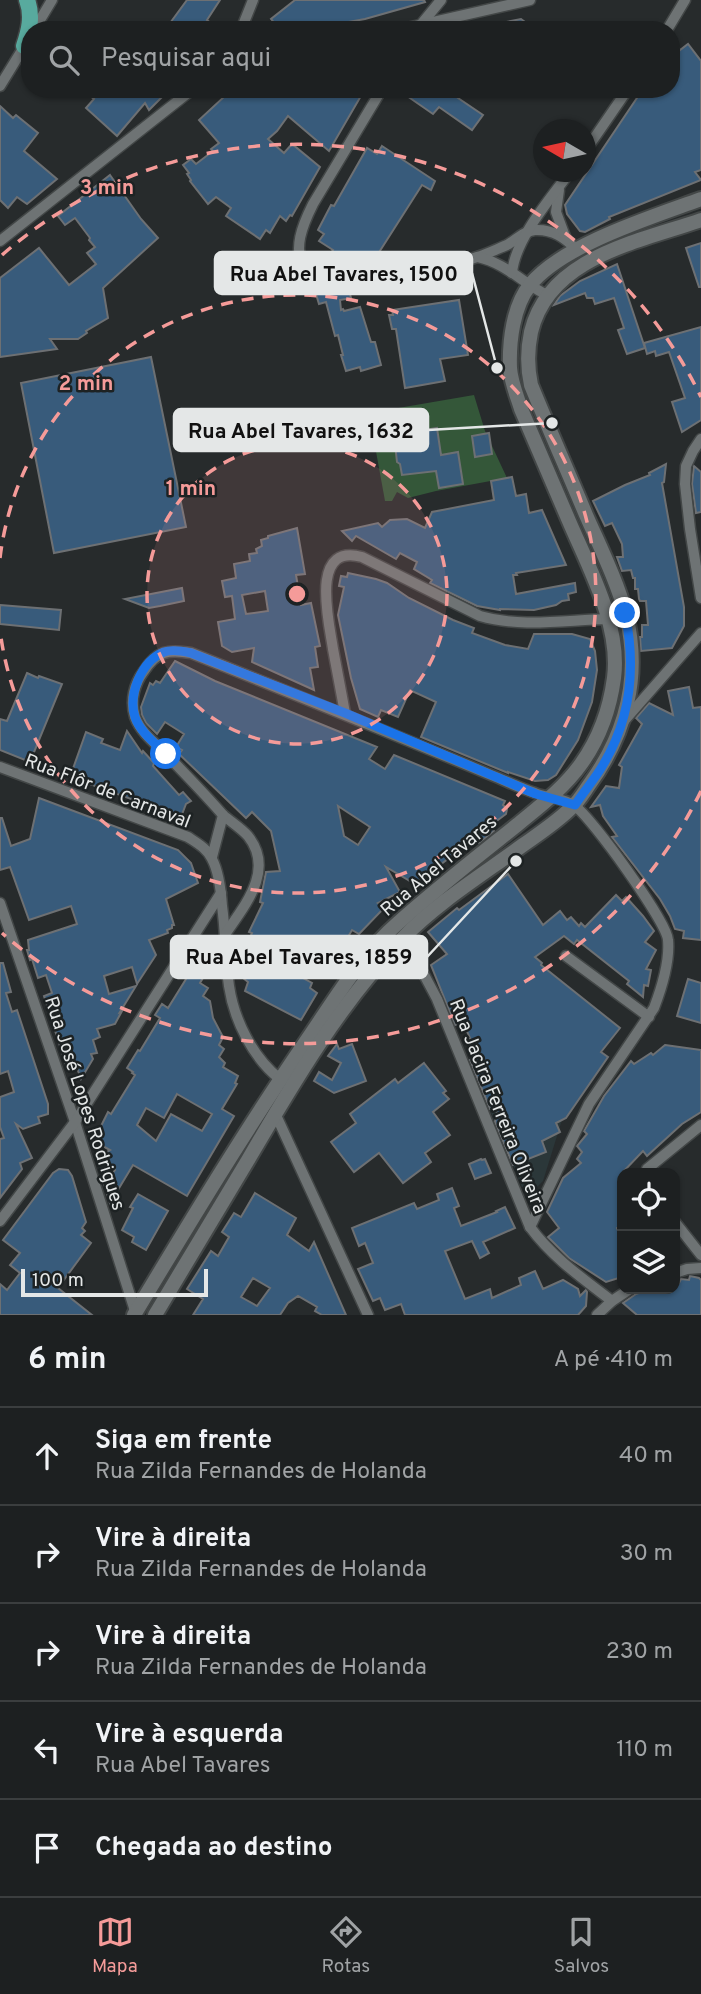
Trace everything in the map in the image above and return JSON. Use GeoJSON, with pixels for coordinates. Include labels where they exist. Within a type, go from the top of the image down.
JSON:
{"type":"FeatureCollection","features":[{"type":"Feature","properties":{"kind":"main road"},"geometry":{"type":"LineString","coordinates":[[27,0],[30,21]]}},
{"type":"Feature","properties":{"kind":"street"},"geometry":{"type":"LineString","coordinates":[[39,21],[52,0]]}},
{"type":"Feature","properties":{"kind":"street"},"geometry":{"type":"LineString","coordinates":[[245,21],[253,0]]}},
{"type":"Feature","properties":{"kind":"street"},"geometry":{"type":"LineString","coordinates":[[424,21],[441,0]]}},
{"type":"Feature","properties":{"kind":"street"},"geometry":{"type":"LineString","coordinates":[[446,21],[530,0]]}},
{"type":"Feature","properties":{"kind":"street"},"geometry":{"type":"LineString","coordinates":[[672,21],[685,0]]}},
{"type":"Feature","properties":{"kind":"street"},"geometry":{"type":"LineString","coordinates":[[0,86],[21,51]]}},
{"type":"Feature","properties":{"kind":"street"},"geometry":{"type":"LineString","coordinates":[[0,241],[182,98]]}},
{"type":"Feature","properties":{"kind":"street"},"geometry":{"type":"LineString","coordinates":[[377,98],[304,223],[300,237],[301,260],[306,269],[329,281],[373,280],[411,275],[477,257],[536,230],[552,232],[571,244]]}},
{"type":"Feature","properties":{"kind":"street"},"geometry":{"type":"LineString","coordinates":[[596,135],[622,98]]}},
{"type":"Feature","properties":{"kind":"street"},"geometry":{"type":"LineString","coordinates":[[512,273],[517,250],[561,183]]}},
{"type":"Feature","properties":{"kind":"street"},"geometry":{"type":"LineString","coordinates":[[561,183],[556,212],[571,244]]}},
{"type":"Feature","properties":{"kind":"street","name":"Rua Abel Tavares"},"geometry":{"type":"LineString","coordinates":[[135,1314],[280,1079],[341,988],[376,945],[426,899],[561,788],[593,745],[604,721],[612,688],[615,655],[613,637],[592,575],[521,410],[510,369],[512,338],[521,302],[530,286],[571,244],[701,199]]}},
{"type":"Feature","properties":{"kind":"street","name":"Rua Abel Tavares"},"geometry":{"type":"LineString","coordinates":[[155,1315],[275,1113],[346,1006],[404,937],[465,887],[575,805],[602,768],[624,721],[632,670],[631,643],[625,613],[607,566],[531,385],[527,354],[533,326],[547,295],[562,279],[597,258],[701,219]]}},
{"type":"Feature","properties":{"kind":"street"},"geometry":{"type":"LineString","coordinates":[[477,257],[491,260],[547,295]]}},
{"type":"Feature","properties":{"kind":"street"},"geometry":{"type":"LineString","coordinates":[[701,439],[686,466],[685,484],[701,598]]}},
{"type":"Feature","properties":{"kind":"street"},"geometry":{"type":"LineString","coordinates":[[345,713],[325,588],[328,574],[342,555],[362,557],[492,620],[529,623],[608,619]]}},
{"type":"Feature","properties":{"kind":"street"},"geometry":{"type":"LineString","coordinates":[[624,721],[701,633]]}},
{"type":"Feature","properties":{"kind":"street"},"geometry":{"type":"LineString","coordinates":[[226,933],[246,903],[259,876],[260,865],[247,835],[223,815],[141,729],[136,719],[133,710],[136,683],[154,658],[164,652],[176,650],[191,653],[549,797],[575,805],[613,851],[666,929],[666,965],[659,995],[649,1017],[589,1104],[530,1227]]}},
{"type":"Feature","properties":{"kind":"street","name":"Rua Flôr de Carnaval"},"geometry":{"type":"LineString","coordinates":[[0,767],[188,838],[201,845],[212,858]]}},
{"type":"Feature","properties":{"kind":"street"},"geometry":{"type":"LineString","coordinates":[[223,815],[212,858],[221,893],[229,989],[238,1018],[260,1058],[280,1079]]}},
{"type":"Feature","properties":{"kind":"street"},"geometry":{"type":"LineString","coordinates":[[0,1221],[75,1122],[221,893]]}},
{"type":"Feature","properties":{"kind":"street","name":"Rua José Lopes Rodrigues"},"geometry":{"type":"LineString","coordinates":[[0,902],[75,1122],[135,1314]]}},
{"type":"Feature","properties":{"kind":"street","name":"Rua Jacira Ferreira Oliveira"},"geometry":{"type":"LineString","coordinates":[[404,937],[437,999],[530,1227],[559,1259],[611,1301]]}},
{"type":"Feature","properties":{"kind":"street"},"geometry":{"type":"LineString","coordinates":[[566,956],[649,1017]]}},
{"type":"Feature","properties":{"kind":"street"},"geometry":{"type":"LineString","coordinates":[[275,1113],[368,1315]]}},
{"type":"Feature","properties":{"kind":"street"},"geometry":{"type":"LineString","coordinates":[[651,1168],[701,1125]]}},
{"type":"Feature","properties":{"kind":"street"},"geometry":{"type":"LineString","coordinates":[[680,1229],[701,1255]]}},
{"type":"Feature","properties":{"kind":"street"},"geometry":{"type":"LineString","coordinates":[[680,1271],[701,1268]]}},
{"type":"Feature","properties":{"kind":"street"},"geometry":{"type":"LineString","coordinates":[[597,1315],[622,1294]]}},
{"type":"Feature","properties":{"kind":"shaded area"},"geometry":{"type":"Polygon","coordinates":[[[546,1079],[562,1120],[543,1181],[535,1189],[522,1187],[487,1103],[546,1079]]]}},
{"type":"Feature","properties":{"kind":"green space"},"geometry":{"type":"Polygon","coordinates":[[[474,395],[485,431],[507,478],[408,498],[397,492],[392,501],[385,501],[369,413],[474,395]]]}},
{"type":"Feature","properties":{"kind":"building"},"geometry":{"type":"Polygon","coordinates":[[[187,0],[220,0],[208,21],[172,21],[187,0]]]}},
{"type":"Feature","properties":{"kind":"building"},"geometry":{"type":"Polygon","coordinates":[[[295,0],[425,2],[354,21],[271,19],[295,0]]]}},
{"type":"Feature","properties":{"kind":"building"},"geometry":{"type":"Polygon","coordinates":[[[688,44],[701,61],[701,170],[695,172],[701,180],[609,217],[610,219],[585,232],[580,231],[567,214],[565,205],[580,182],[596,182],[596,159],[637,98],[680,98],[680,50],[688,44]]]}},
{"type":"Feature","properties":{"kind":"building"},"geometry":{"type":"Polygon","coordinates":[[[161,98],[149,110],[145,103],[117,136],[86,108],[94,99],[161,98]]]}},
{"type":"Feature","properties":{"kind":"building"},"geometry":{"type":"Polygon","coordinates":[[[223,98],[360,98],[329,151],[288,116],[268,139],[284,153],[292,144],[320,167],[292,216],[286,221],[280,216],[270,233],[266,230],[260,239],[226,216],[231,208],[216,197],[208,204],[190,181],[187,174],[189,173],[183,165],[191,159],[196,164],[219,143],[199,120],[223,98]]]}},
{"type":"Feature","properties":{"kind":"building"},"geometry":{"type":"Polygon","coordinates":[[[410,98],[458,98],[483,115],[472,130],[439,107],[433,114],[410,98]]]}},
{"type":"Feature","properties":{"kind":"building"},"geometry":{"type":"Polygon","coordinates":[[[0,106],[13,118],[16,115],[38,133],[24,151],[57,179],[27,204],[17,197],[8,208],[0,200],[0,106]]]}},
{"type":"Feature","properties":{"kind":"building"},"geometry":{"type":"Polygon","coordinates":[[[382,146],[435,181],[431,190],[422,185],[369,268],[346,270],[350,264],[331,253],[333,250],[319,241],[324,234],[318,230],[367,148],[377,154],[382,146]]]}},
{"type":"Feature","properties":{"kind":"building"},"geometry":{"type":"Polygon","coordinates":[[[110,175],[158,238],[103,288],[108,318],[78,339],[50,339],[57,349],[0,357],[0,278],[39,248],[69,285],[96,264],[87,253],[95,247],[75,218],[65,225],[58,216],[110,175]]]}},
{"type":"Feature","properties":{"kind":"building"},"geometry":{"type":"Polygon","coordinates":[[[701,243],[701,287],[699,287],[686,248],[701,243]]]}},
{"type":"Feature","properties":{"kind":"building"},"geometry":{"type":"Polygon","coordinates":[[[617,264],[645,348],[627,354],[618,330],[624,328],[614,298],[595,304],[593,298],[587,298],[585,293],[554,305],[560,296],[580,281],[617,264]]]}},
{"type":"Feature","properties":{"kind":"building"},"geometry":{"type":"Polygon","coordinates":[[[316,294],[350,294],[351,298],[340,300],[341,310],[360,307],[371,342],[375,342],[381,365],[361,371],[360,367],[346,371],[338,335],[335,336],[326,302],[319,304],[316,294]]]}},
{"type":"Feature","properties":{"kind":"building"},"geometry":{"type":"Polygon","coordinates":[[[459,300],[468,355],[440,359],[445,381],[405,388],[396,329],[392,329],[389,315],[393,315],[392,310],[459,300]]]}},
{"type":"Feature","properties":{"kind":"building"},"geometry":{"type":"Polygon","coordinates":[[[701,327],[701,420],[682,432],[672,402],[685,398],[669,352],[656,356],[655,351],[647,354],[644,343],[701,327]]]}},
{"type":"Feature","properties":{"kind":"building"},"geometry":{"type":"Polygon","coordinates":[[[151,357],[186,527],[54,553],[21,383],[151,357]]]}},
{"type":"Feature","properties":{"kind":"building"},"geometry":{"type":"Polygon","coordinates":[[[437,428],[441,455],[458,452],[463,484],[439,488],[436,471],[402,475],[397,462],[394,435],[437,428]]]}},
{"type":"Feature","properties":{"kind":"building"},"geometry":{"type":"Polygon","coordinates":[[[489,433],[492,454],[475,457],[472,436],[489,433]]]}},
{"type":"Feature","properties":{"kind":"building"},"geometry":{"type":"Polygon","coordinates":[[[666,464],[662,483],[684,607],[684,626],[672,648],[641,651],[642,625],[648,625],[646,601],[639,599],[631,570],[622,571],[617,557],[623,557],[622,544],[612,523],[605,526],[593,501],[650,475],[649,473],[666,464]]]}},
{"type":"Feature","properties":{"kind":"building"},"geometry":{"type":"Polygon","coordinates":[[[694,466],[701,472],[701,512],[696,513],[692,484],[694,466]]]}},
{"type":"Feature","properties":{"kind":"building"},"geometry":{"type":"Polygon","coordinates":[[[512,477],[516,496],[526,494],[529,513],[542,510],[566,565],[516,573],[517,575],[513,575],[516,594],[575,583],[576,592],[568,594],[569,600],[534,610],[500,610],[477,606],[430,583],[432,580],[414,569],[417,562],[400,553],[396,559],[356,536],[352,541],[342,531],[378,523],[382,527],[390,520],[407,519],[425,528],[432,512],[494,500],[491,481],[512,477]]]}},
{"type":"Feature","properties":{"kind":"building"},"geometry":{"type":"Polygon","coordinates":[[[297,528],[305,574],[296,575],[301,605],[311,603],[320,646],[315,647],[318,667],[310,668],[314,690],[252,662],[254,648],[232,652],[222,646],[218,622],[235,619],[232,596],[225,597],[222,581],[236,578],[234,564],[250,561],[249,554],[257,553],[256,549],[262,546],[261,540],[297,528]],[[265,591],[242,595],[246,614],[268,611],[265,591]]]}},
{"type":"Feature","properties":{"kind":"building"},"geometry":{"type":"Polygon","coordinates":[[[348,573],[387,583],[409,598],[474,628],[472,633],[505,645],[528,649],[534,634],[572,634],[590,639],[595,651],[597,670],[592,702],[578,740],[556,775],[548,780],[535,781],[508,773],[421,737],[436,702],[410,690],[398,717],[381,710],[378,717],[360,709],[338,615],[344,587],[339,586],[341,576],[347,577],[348,573]]]}},
{"type":"Feature","properties":{"kind":"building"},"geometry":{"type":"Polygon","coordinates":[[[182,588],[184,601],[160,606],[149,608],[125,599],[182,588]]]}},
{"type":"Feature","properties":{"kind":"building"},"geometry":{"type":"Polygon","coordinates":[[[0,605],[61,610],[59,630],[0,624],[0,605]]]}},
{"type":"Feature","properties":{"kind":"building"},"geometry":{"type":"Polygon","coordinates":[[[175,661],[215,681],[377,747],[369,759],[385,769],[394,755],[505,801],[503,805],[507,809],[506,814],[490,826],[494,831],[479,843],[475,840],[415,884],[386,867],[400,892],[378,903],[385,907],[359,934],[352,930],[334,961],[296,943],[285,963],[305,976],[303,978],[312,983],[310,988],[317,993],[301,1020],[245,991],[248,982],[238,974],[252,933],[249,932],[263,903],[260,902],[266,872],[280,871],[271,831],[252,812],[246,818],[179,754],[182,750],[176,747],[184,734],[165,722],[157,734],[146,723],[141,707],[150,683],[160,683],[175,661]],[[338,806],[344,836],[358,845],[370,827],[338,806]]]}},
{"type":"Feature","properties":{"kind":"building"},"geometry":{"type":"Polygon","coordinates":[[[27,673],[62,684],[30,762],[0,750],[0,719],[7,721],[27,673]]]}},
{"type":"Feature","properties":{"kind":"building"},"geometry":{"type":"Polygon","coordinates":[[[689,687],[693,708],[701,707],[701,940],[683,938],[684,931],[675,929],[660,899],[612,837],[617,836],[603,816],[600,805],[591,807],[606,786],[619,788],[622,767],[619,765],[642,724],[636,718],[649,703],[673,715],[668,691],[689,687]]]}},
{"type":"Feature","properties":{"kind":"building"},"geometry":{"type":"Polygon","coordinates":[[[127,731],[142,753],[143,751],[154,763],[153,766],[179,795],[183,792],[191,801],[186,804],[181,817],[70,777],[86,732],[103,739],[101,743],[120,750],[127,731]]]}},
{"type":"Feature","properties":{"kind":"building"},"geometry":{"type":"Polygon","coordinates":[[[39,798],[178,850],[191,863],[198,883],[166,899],[174,925],[167,930],[168,933],[149,940],[156,955],[137,984],[132,967],[104,976],[109,994],[136,986],[115,1024],[97,1029],[100,1037],[93,1040],[97,1053],[91,1054],[93,1059],[81,1079],[77,1068],[68,1071],[44,996],[52,993],[46,975],[38,978],[27,950],[28,940],[77,924],[71,906],[29,920],[10,867],[0,870],[0,818],[11,846],[30,839],[39,798]]]}},
{"type":"Feature","properties":{"kind":"building"},"geometry":{"type":"Polygon","coordinates":[[[508,874],[543,925],[560,911],[567,920],[571,917],[579,926],[581,923],[585,927],[616,895],[622,901],[626,897],[654,931],[645,942],[656,950],[646,969],[651,970],[648,986],[644,985],[643,997],[627,984],[629,981],[577,940],[574,944],[564,936],[535,957],[541,965],[620,1028],[601,1052],[608,1057],[566,1118],[556,1123],[560,1132],[542,1141],[546,1152],[513,1165],[495,1122],[498,1106],[490,1109],[470,1060],[477,1057],[473,1045],[463,1022],[455,1025],[431,965],[447,954],[428,932],[457,908],[459,910],[508,874]]]}},
{"type":"Feature","properties":{"kind":"building"},"geometry":{"type":"Polygon","coordinates":[[[0,963],[3,963],[11,992],[6,993],[12,1012],[17,1010],[48,1104],[48,1114],[38,1117],[40,1123],[23,1129],[16,1124],[32,1158],[20,1163],[22,1169],[0,1198],[0,1139],[4,1138],[0,1127],[0,1097],[14,1092],[8,1071],[0,1074],[0,963]]]}},
{"type":"Feature","properties":{"kind":"building"},"geometry":{"type":"Polygon","coordinates":[[[196,963],[207,971],[200,983],[208,988],[203,996],[210,1001],[213,1018],[223,1037],[219,1045],[224,1049],[219,1057],[225,1063],[223,1067],[238,1076],[235,1083],[237,1084],[222,1109],[234,1116],[187,1196],[133,1165],[110,1203],[104,1184],[115,1170],[101,1155],[110,1150],[99,1144],[99,1130],[108,1112],[111,1114],[135,1075],[127,1068],[160,1018],[155,1015],[162,1004],[168,1008],[196,963]],[[177,1094],[164,1118],[146,1108],[137,1125],[156,1141],[171,1114],[202,1131],[212,1114],[177,1094]]]}},
{"type":"Feature","properties":{"kind":"building"},"geometry":{"type":"Polygon","coordinates":[[[688,979],[701,983],[701,1023],[677,1016],[688,979]]]}},
{"type":"Feature","properties":{"kind":"building"},"geometry":{"type":"Polygon","coordinates":[[[337,1044],[339,1049],[352,1044],[366,1081],[334,1093],[314,1081],[319,1072],[332,1080],[341,1063],[328,1056],[337,1044]]]}},
{"type":"Feature","properties":{"kind":"building"},"geometry":{"type":"Polygon","coordinates":[[[665,1045],[701,1050],[701,1112],[682,1124],[647,1156],[643,1151],[627,1168],[617,1168],[617,1279],[606,1282],[569,1258],[548,1237],[559,1228],[547,1212],[563,1178],[581,1163],[577,1159],[582,1152],[577,1146],[587,1134],[584,1131],[604,1096],[631,1061],[634,1064],[651,1053],[653,1055],[665,1045]]]}},
{"type":"Feature","properties":{"kind":"building"},"geometry":{"type":"Polygon","coordinates":[[[424,1063],[449,1099],[433,1112],[450,1135],[425,1153],[431,1162],[403,1183],[379,1153],[354,1172],[331,1142],[356,1123],[350,1114],[395,1079],[398,1083],[424,1063]]]}},
{"type":"Feature","properties":{"kind":"building"},"geometry":{"type":"Polygon","coordinates":[[[485,1159],[491,1173],[475,1179],[469,1164],[485,1159]]]}},
{"type":"Feature","properties":{"kind":"building"},"geometry":{"type":"Polygon","coordinates":[[[59,1169],[68,1170],[72,1176],[86,1222],[82,1228],[85,1231],[81,1235],[91,1243],[58,1288],[92,1315],[0,1315],[0,1284],[7,1290],[20,1273],[10,1265],[20,1253],[3,1240],[53,1173],[59,1169]]]}},
{"type":"Feature","properties":{"kind":"building"},"geometry":{"type":"Polygon","coordinates":[[[452,1188],[459,1206],[454,1208],[461,1226],[505,1207],[515,1228],[483,1242],[489,1253],[480,1258],[472,1241],[445,1251],[465,1299],[490,1289],[492,1298],[521,1285],[519,1278],[535,1271],[543,1289],[563,1280],[578,1289],[580,1296],[586,1290],[586,1306],[578,1315],[405,1315],[401,1304],[385,1310],[380,1298],[373,1301],[358,1269],[373,1263],[365,1243],[359,1246],[352,1228],[414,1203],[417,1209],[439,1200],[437,1194],[452,1188]]]}},
{"type":"Feature","properties":{"kind":"building"},"geometry":{"type":"Polygon","coordinates":[[[255,1193],[296,1218],[287,1235],[309,1251],[314,1242],[346,1315],[322,1315],[315,1311],[317,1307],[298,1296],[288,1303],[280,1315],[193,1315],[203,1299],[187,1289],[211,1251],[218,1256],[229,1237],[222,1232],[234,1213],[241,1217],[255,1193]],[[253,1278],[241,1297],[257,1306],[270,1288],[253,1278]]]}},
{"type":"Feature","properties":{"kind":"building"},"geometry":{"type":"Polygon","coordinates":[[[138,1194],[168,1211],[146,1250],[132,1242],[134,1237],[122,1230],[138,1194]]]}},
{"type":"Feature","properties":{"kind":"building"},"geometry":{"type":"Polygon","coordinates":[[[690,1276],[701,1280],[701,1315],[637,1315],[623,1303],[636,1294],[680,1294],[681,1279],[689,1280],[690,1276]]]}},
{"type":"Feature","properties":{"kind":"place","name":"Rua Abel Tavares, 1500"},"geometry":{"type":"Point","coordinates":[497,368]}},
{"type":"Feature","properties":{"kind":"place","name":"Rua Abel Tavares, 1632"},"geometry":{"type":"Point","coordinates":[552,423]}},
{"type":"Feature","properties":{"kind":"place","name":"Rua Abel Tavares, 1859"},"geometry":{"type":"Point","coordinates":[516,861]}},
{"type":"Feature","properties":{"kind":"route"},"geometry":{"type":"LineString","coordinates":[[166,754],[141,729],[133,710],[134,692],[136,683],[154,658],[164,652],[176,650],[191,653],[345,713],[536,794],[575,805],[602,768],[624,721],[632,670],[625,613]]}}]}
